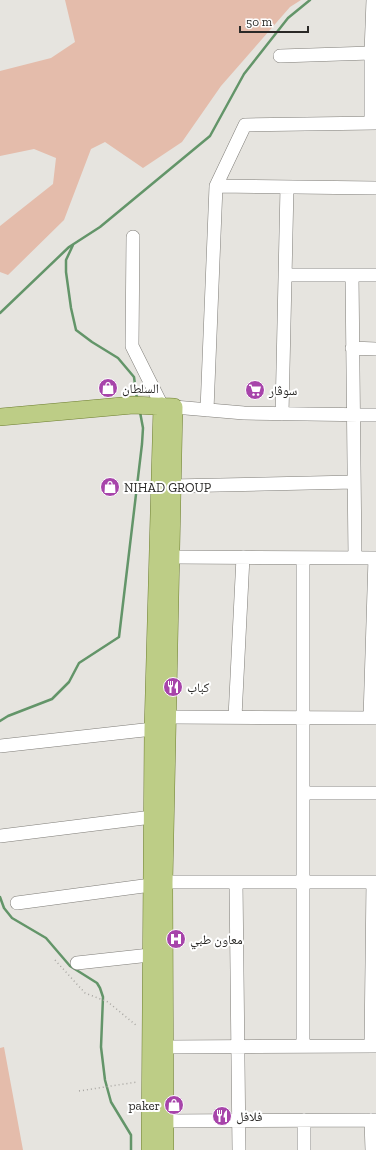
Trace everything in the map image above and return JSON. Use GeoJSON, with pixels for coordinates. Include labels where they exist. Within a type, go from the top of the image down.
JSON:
{"type":"FeatureCollection","features":[{"type":"Feature","properties":{"kind":"main road"},"geometry":{"type":"LineString","coordinates":[[0,417],[139,405],[168,406],[170,557],[167,717],[157,883],[157,934],[165,1047],[165,1150]]}},
{"type":"Feature","properties":{"kind":"main road"},"geometry":{"type":"LineString","coordinates":[[157,883],[152,817],[153,729],[168,479]]}},
{"type":"Feature","properties":{"kind":"main road"},"geometry":{"type":"LineString","coordinates":[[150,1150],[150,955],[157,934]]}},
{"type":"Feature","properties":{"kind":"street"},"geometry":{"type":"LineString","coordinates":[[206,410],[216,186],[246,125],[373,123],[371,53],[373,0]]}},
{"type":"Feature","properties":{"kind":"street"},"geometry":{"type":"LineString","coordinates":[[280,56],[371,53]]}},
{"type":"Feature","properties":{"kind":"street"},"geometry":{"type":"LineString","coordinates":[[216,186],[376,188]]}},
{"type":"Feature","properties":{"kind":"street"},"geometry":{"type":"LineString","coordinates":[[282,414],[287,187]]}},
{"type":"Feature","properties":{"kind":"street"},"geometry":{"type":"LineString","coordinates":[[133,237],[132,346],[168,406],[206,410],[282,414],[376,415]]}},
{"type":"Feature","properties":{"kind":"street"},"geometry":{"type":"LineString","coordinates":[[286,275],[376,275]]}},
{"type":"Feature","properties":{"kind":"street"},"geometry":{"type":"LineString","coordinates":[[352,275],[352,415],[355,558]]}},
{"type":"Feature","properties":{"kind":"street"},"geometry":{"type":"LineString","coordinates":[[352,348],[376,349]]}},
{"type":"Feature","properties":{"kind":"street"},"geometry":{"type":"LineString","coordinates":[[168,479],[354,482]]}},
{"type":"Feature","properties":{"kind":"street"},"geometry":{"type":"LineString","coordinates":[[167,717],[373,718],[375,558],[170,557]]}},
{"type":"Feature","properties":{"kind":"street"},"geometry":{"type":"LineString","coordinates":[[235,717],[243,557]]}},
{"type":"Feature","properties":{"kind":"street"},"geometry":{"type":"LineString","coordinates":[[303,558],[303,1046]]}},
{"type":"Feature","properties":{"kind":"street"},"geometry":{"type":"LineString","coordinates":[[0,746],[153,729]]}},
{"type":"Feature","properties":{"kind":"street"},"geometry":{"type":"LineString","coordinates":[[303,792],[376,793]]}},
{"type":"Feature","properties":{"kind":"street"},"geometry":{"type":"LineString","coordinates":[[0,836],[152,817]]}},
{"type":"Feature","properties":{"kind":"street"},"geometry":{"type":"LineString","coordinates":[[236,882],[239,1150]]}},
{"type":"Feature","properties":{"kind":"street"},"geometry":{"type":"LineString","coordinates":[[17,903],[157,883],[374,882],[374,1046],[165,1047]]}},
{"type":"Feature","properties":{"kind":"street"},"geometry":{"type":"LineString","coordinates":[[78,963],[150,955]]}},
{"type":"Feature","properties":{"kind":"street"},"geometry":{"type":"LineString","coordinates":[[304,1120],[304,1150]]}},
{"type":"Feature","properties":{"kind":"street"},"geometry":{"type":"LineString","coordinates":[[165,1121],[374,1120],[372,1150]]}},
{"type":"Feature","properties":{"kind":"path"},"geometry":{"type":"LineString","coordinates":[[55,960],[82,990],[99,1000],[108,1002],[150,1036]]}},
{"type":"Feature","properties":{"kind":"path"},"geometry":{"type":"LineString","coordinates":[[79,1090],[149,1081]]}},
{"type":"Feature","properties":{"kind":"shaded area"},"geometry":{"type":"Polygon","coordinates":[[[65,0],[301,0],[290,7],[221,86],[182,142],[143,168],[105,142],[91,149],[64,220],[8,275],[0,272],[0,226],[53,184],[56,158],[34,149],[0,156],[0,71],[51,58],[75,42],[65,0]]]}},
{"type":"Feature","properties":{"kind":"shaded area"},"geometry":{"type":"Polygon","coordinates":[[[4,1047],[23,1150],[0,1150],[0,1048],[4,1047]]]}},
{"type":"Feature","properties":{"kind":"waterway"},"geometry":{"type":"LineString","coordinates":[[0,313],[69,247],[100,227],[210,136],[244,74],[288,18],[310,0]]}},
{"type":"Feature","properties":{"kind":"waterway"},"geometry":{"type":"LineString","coordinates":[[73,245],[66,260],[66,272],[76,330],[118,358],[134,377],[137,399]]}},
{"type":"Feature","properties":{"kind":"waterway"},"geometry":{"type":"LineString","coordinates":[[0,721],[8,716],[52,699],[69,682],[79,663],[119,637],[142,444],[143,428],[140,412]]}},
{"type":"Feature","properties":{"kind":"waterway"},"geometry":{"type":"LineString","coordinates":[[0,897],[4,908],[12,918],[46,938],[70,966],[97,983],[100,988],[103,997],[101,1047],[105,1080],[111,1102],[131,1135],[131,1150]]}},
{"type":"Feature","properties":{"kind":"place","name":"السلطان"},"geometry":{"type":"Point","coordinates":[108,388]}},
{"type":"Feature","properties":{"kind":"place","name":"سوڤار"},"geometry":{"type":"Point","coordinates":[255,390]}},
{"type":"Feature","properties":{"kind":"place","name":"NIHAD GROUP"},"geometry":{"type":"Point","coordinates":[110,487]}},
{"type":"Feature","properties":{"kind":"place","name":"كباب"},"geometry":{"type":"Point","coordinates":[173,687]}},
{"type":"Feature","properties":{"kind":"place","name":"معاون طبي"},"geometry":{"type":"Point","coordinates":[176,939]}},
{"type":"Feature","properties":{"kind":"place","name":"paker"},"geometry":{"type":"Point","coordinates":[174,1105]}},
{"type":"Feature","properties":{"kind":"place","name":"فلافل"},"geometry":{"type":"Point","coordinates":[222,1116]}}]}
